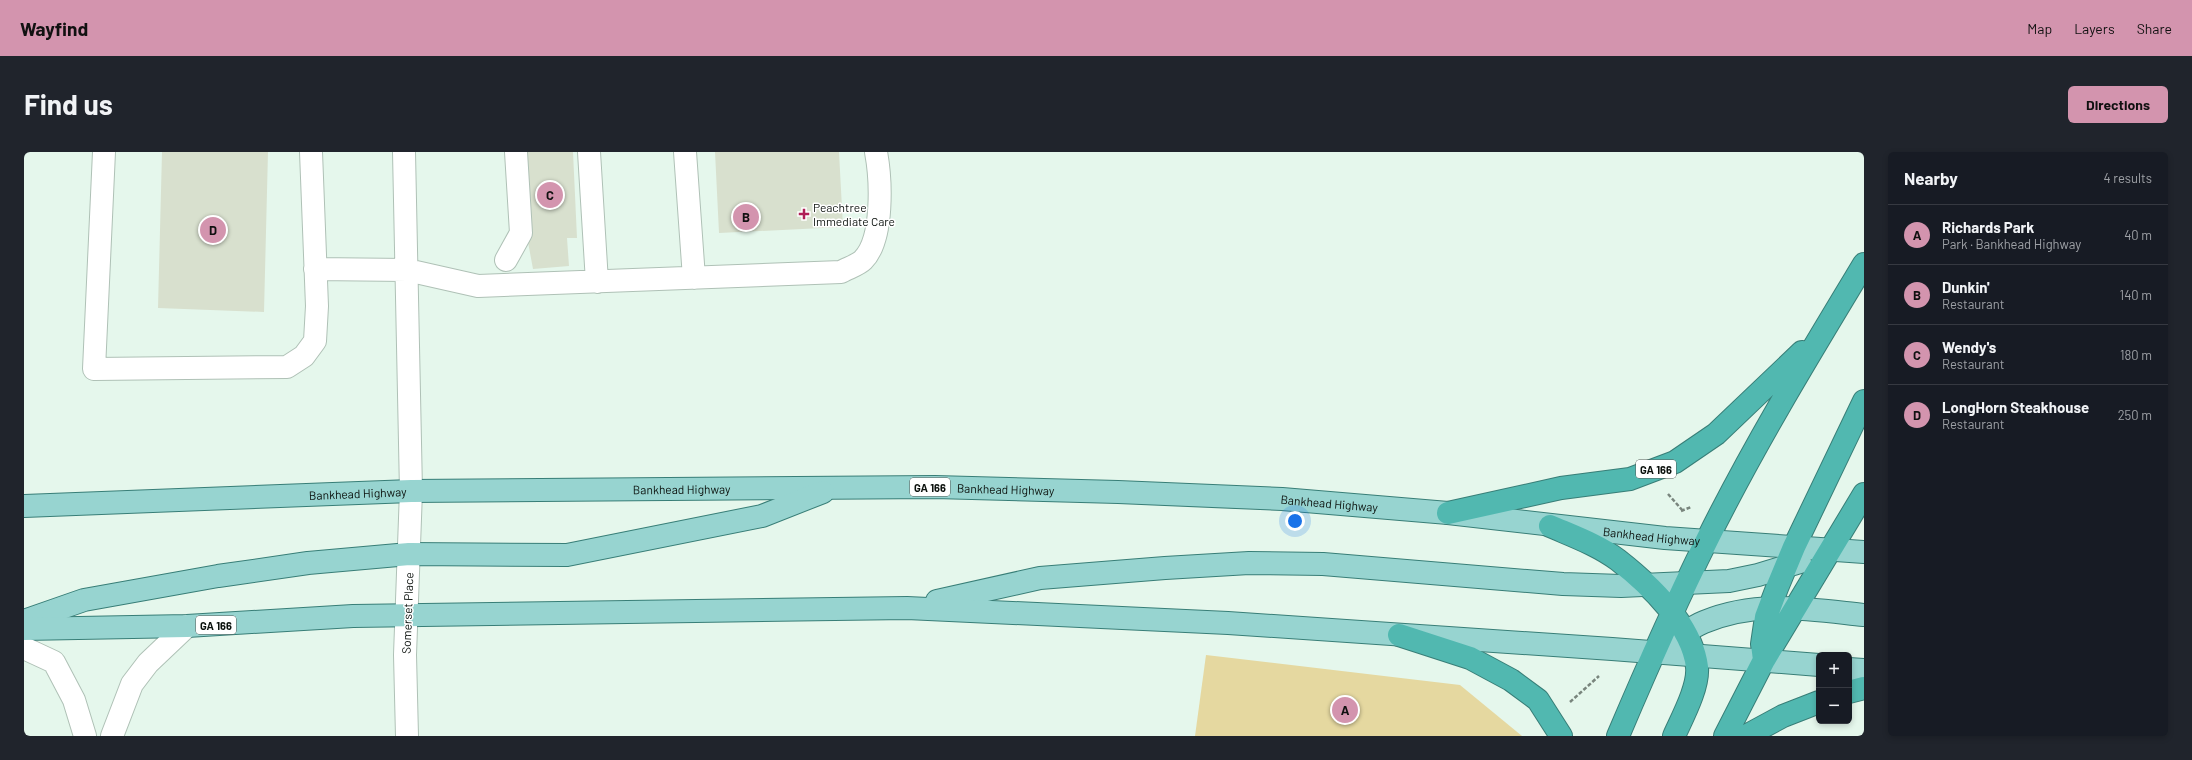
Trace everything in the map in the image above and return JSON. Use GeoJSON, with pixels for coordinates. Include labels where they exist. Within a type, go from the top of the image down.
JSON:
{"type":"FeatureCollection","features":[{"type":"Feature","properties":{"kind":"highway","name":"GA 166"},"geometry":{"type":"LineString","coordinates":[[1448,513],[1561,488],[1630,479],[1675,462],[1716,434],[1820,335],[1864,264]]}},
{"type":"Feature","properties":{"kind":"highway"},"geometry":{"type":"LineString","coordinates":[[1618,736],[1707,540],[1749,458],[1820,335]]}},
{"type":"Feature","properties":{"kind":"highway"},"geometry":{"type":"LineString","coordinates":[[1764,660],[1762,644],[1766,617],[1794,547],[1864,401]]}},
{"type":"Feature","properties":{"kind":"highway"},"geometry":{"type":"LineString","coordinates":[[1726,736],[1764,660],[1864,494]]}},
{"type":"Feature","properties":{"kind":"highway"},"geometry":{"type":"LineString","coordinates":[[1550,526],[1585,540],[1618,560],[1673,612],[1685,632],[1694,655],[1697,668],[1695,684],[1674,736]]}},
{"type":"Feature","properties":{"kind":"highway"},"geometry":{"type":"LineString","coordinates":[[1399,635],[1470,658],[1511,680],[1538,700],[1561,736]]}},
{"type":"Feature","properties":{"kind":"highway"},"geometry":{"type":"LineString","coordinates":[[1852,691],[1864,688]]}},
{"type":"Feature","properties":{"kind":"highway"},"geometry":{"type":"LineString","coordinates":[[1746,736],[1783,716],[1816,703]]}},
{"type":"Feature","properties":{"kind":"main road"},"geometry":{"type":"LineString","coordinates":[[24,621],[84,600],[218,576],[308,563],[408,554],[568,554],[762,516],[835,487]]}},
{"type":"Feature","properties":{"kind":"main road","name":"Bankhead Highway"},"geometry":{"type":"LineString","coordinates":[[24,506],[411,491],[943,487],[1282,499],[1448,513],[1550,526],[1864,552]]}},
{"type":"Feature","properties":{"kind":"main road"},"geometry":{"type":"LineString","coordinates":[[907,608],[1040,578],[1249,563],[1323,564],[1563,584],[1686,584],[1729,581],[1786,567],[1829,550]]}},
{"type":"Feature","properties":{"kind":"main road"},"geometry":{"type":"LineString","coordinates":[[1655,652],[1703,622],[1736,612],[1770,607],[1864,615]]}},
{"type":"Feature","properties":{"kind":"main road"},"geometry":{"type":"LineString","coordinates":[[907,608],[1120,616],[1655,652],[1816,665]]}},
{"type":"Feature","properties":{"kind":"main road","name":"GA 166"},"geometry":{"type":"LineString","coordinates":[[24,630],[188,626],[353,616],[907,608]]}},
{"type":"Feature","properties":{"kind":"main road"},"geometry":{"type":"LineString","coordinates":[[1852,669],[1864,670]]}},
{"type":"Feature","properties":{"kind":"street"},"geometry":{"type":"LineString","coordinates":[[104,152],[94,369],[287,367],[304,356],[315,341],[315,269],[310,152]]}},
{"type":"Feature","properties":{"kind":"street","name":"Somerset Place"},"geometry":{"type":"LineString","coordinates":[[404,152],[411,491],[405,655],[406,736]]}},
{"type":"Feature","properties":{"kind":"street"},"geometry":{"type":"LineString","coordinates":[[506,260],[520,233],[516,152]]}},
{"type":"Feature","properties":{"kind":"street"},"geometry":{"type":"LineString","coordinates":[[589,152],[597,282]]}},
{"type":"Feature","properties":{"kind":"street"},"geometry":{"type":"LineString","coordinates":[[685,152],[694,278]]}},
{"type":"Feature","properties":{"kind":"street"},"geometry":{"type":"LineString","coordinates":[[315,269],[407,270],[478,286],[841,272],[863,260],[871,246],[878,226],[879,166],[876,152]]}},
{"type":"Feature","properties":{"kind":"street"},"geometry":{"type":"LineString","coordinates":[[112,736],[132,684],[148,663],[188,626]]}},
{"type":"Feature","properties":{"kind":"street"},"geometry":{"type":"LineString","coordinates":[[24,648],[54,662],[74,700],[85,736]]}},
{"type":"Feature","properties":{"kind":"path"},"geometry":{"type":"LineString","coordinates":[[1664,490],[1683,511]]}},
{"type":"Feature","properties":{"kind":"path"},"geometry":{"type":"LineString","coordinates":[[1564,707],[1602,674]]}},
{"type":"Feature","properties":{"kind":"shaded area"},"geometry":{"type":"Polygon","coordinates":[[[1206,655],[1460,685],[1522,736],[1195,736],[1206,655]]]}},
{"type":"Feature","properties":{"kind":"building"},"geometry":{"type":"Polygon","coordinates":[[[162,152],[268,152],[264,312],[158,308],[162,152]]]}},
{"type":"Feature","properties":{"kind":"building"},"geometry":{"type":"Polygon","coordinates":[[[523,152],[573,152],[577,238],[567,238],[569,266],[533,269],[528,242],[523,152]]]}},
{"type":"Feature","properties":{"kind":"building"},"geometry":{"type":"Polygon","coordinates":[[[715,152],[839,152],[843,227],[719,233],[715,152]]]}},
{"type":"Feature","properties":{"kind":"place","name":"Wendy's"},"geometry":{"type":"Point","coordinates":[550,195]}},
{"type":"Feature","properties":{"kind":"place","name":"Peachtree Immediate Care"},"geometry":{"type":"Point","coordinates":[804,214]}},
{"type":"Feature","properties":{"kind":"place","name":"Dunkin'"},"geometry":{"type":"Point","coordinates":[746,217]}},
{"type":"Feature","properties":{"kind":"place","name":"LongHorn Steakhouse"},"geometry":{"type":"Point","coordinates":[213,230]}},
{"type":"Feature","properties":{"kind":"place","name":"Richards Park"},"geometry":{"type":"Point","coordinates":[1345,710]}}]}
